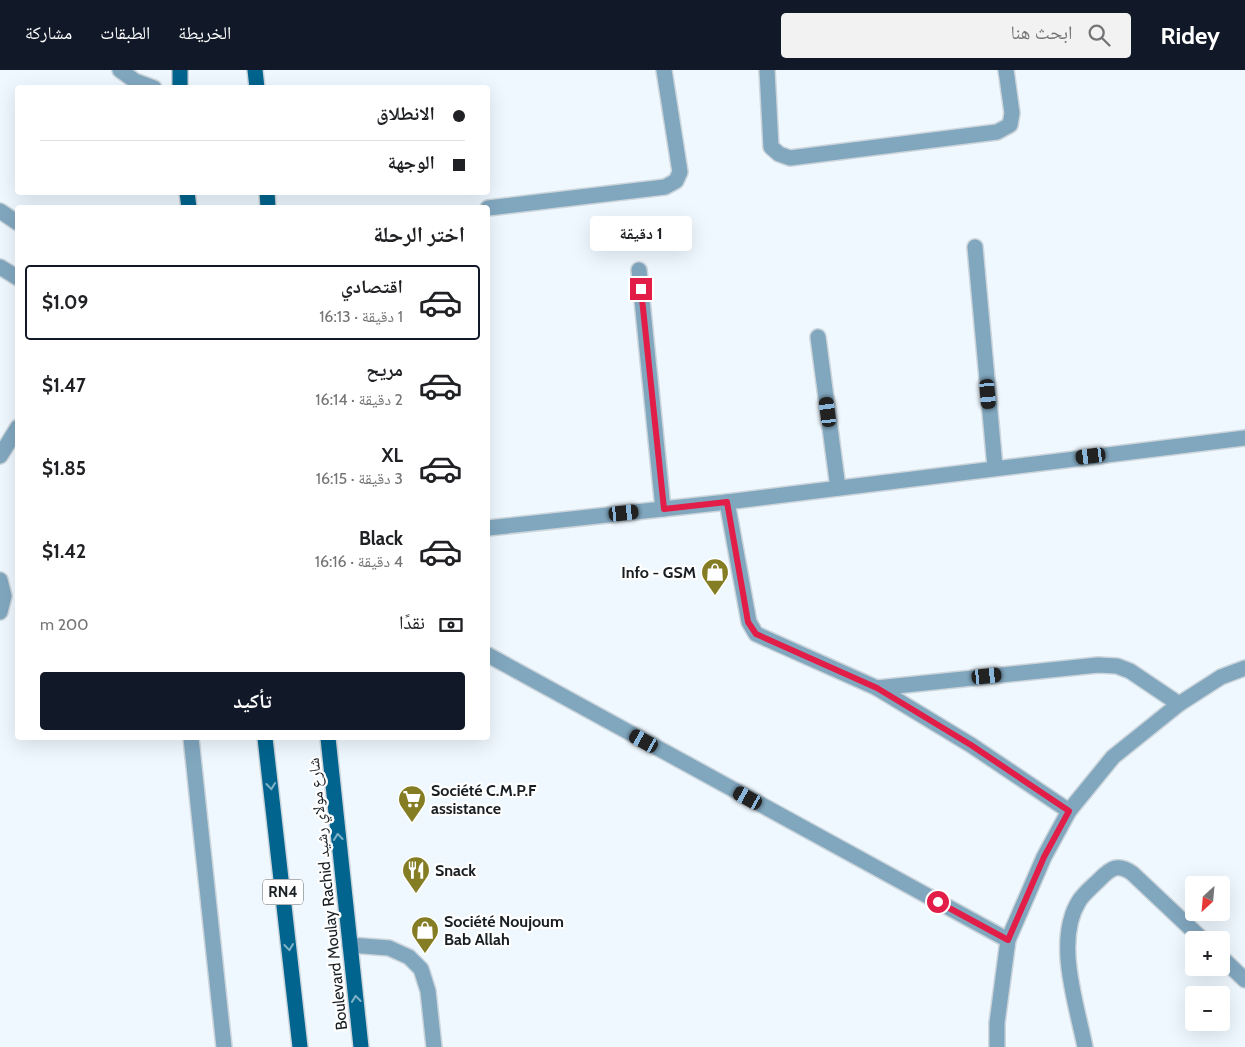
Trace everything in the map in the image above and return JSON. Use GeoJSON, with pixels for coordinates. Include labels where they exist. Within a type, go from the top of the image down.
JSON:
{"type":"FeatureCollection","features":[{"type":"Feature","properties":{"kind":"main road"},"geometry":{"type":"LineString","coordinates":[[180,70],[180,85]]}},
{"type":"Feature","properties":{"kind":"main road"},"geometry":{"type":"LineString","coordinates":[[255,70],[256,85]]}},
{"type":"Feature","properties":{"kind":"main road","name":"RN4"},"geometry":{"type":"LineString","coordinates":[[265,740],[300,1047]]}},
{"type":"Feature","properties":{"kind":"main road","name":"Boulevard Moulay Rachid شارع مولاي رشيد"},"geometry":{"type":"LineString","coordinates":[[328,740],[361,1047]]}},
{"type":"Feature","properties":{"kind":"street"},"geometry":{"type":"LineString","coordinates":[[120,70],[135,81],[146,85]]}},
{"type":"Feature","properties":{"kind":"street"},"geometry":{"type":"LineString","coordinates":[[490,208],[665,187],[676,181],[680,172],[664,70]]}},
{"type":"Feature","properties":{"kind":"street"},"geometry":{"type":"LineString","coordinates":[[767,70],[771,147],[779,154],[790,158],[997,132],[1010,125],[1012,113],[1006,70]]}},
{"type":"Feature","properties":{"kind":"street"},"geometry":{"type":"LineString","coordinates":[[0,211],[15,221]]}},
{"type":"Feature","properties":{"kind":"street"},"geometry":{"type":"LineString","coordinates":[[975,247],[995,468]]}},
{"type":"Feature","properties":{"kind":"street"},"geometry":{"type":"LineString","coordinates":[[0,267],[15,276]]}},
{"type":"Feature","properties":{"kind":"street"},"geometry":{"type":"LineString","coordinates":[[639,270],[664,509]]}},
{"type":"Feature","properties":{"kind":"street"},"geometry":{"type":"LineString","coordinates":[[818,337],[838,488]]}},
{"type":"Feature","properties":{"kind":"street"},"geometry":{"type":"LineString","coordinates":[[0,456],[15,432]]}},
{"type":"Feature","properties":{"kind":"street"},"geometry":{"type":"LineString","coordinates":[[490,528],[727,502],[1245,438]]}},
{"type":"Feature","properties":{"kind":"street"},"geometry":{"type":"LineString","coordinates":[[727,502],[748,622],[756,634],[877,688],[971,745],[1069,811]]}},
{"type":"Feature","properties":{"kind":"street"},"geometry":{"type":"LineString","coordinates":[[0,580],[4,596],[0,612]]}},
{"type":"Feature","properties":{"kind":"street"},"geometry":{"type":"LineString","coordinates":[[490,656],[1008,940]]}},
{"type":"Feature","properties":{"kind":"street"},"geometry":{"type":"LineString","coordinates":[[877,688],[1098,665],[1117,666],[1130,671],[1179,704]]}},
{"type":"Feature","properties":{"kind":"street"},"geometry":{"type":"LineString","coordinates":[[997,1047],[997,1023],[1008,940],[1044,857],[1069,811],[1113,757],[1179,704],[1221,677],[1245,668]]}},
{"type":"Feature","properties":{"kind":"street"},"geometry":{"type":"LineString","coordinates":[[191,740],[224,1047]]}},
{"type":"Feature","properties":{"kind":"street"},"geometry":{"type":"LineString","coordinates":[[1086,1047],[1070,974],[1067,936],[1079,901],[1110,869],[1118,867],[1132,873],[1193,931]]}},
{"type":"Feature","properties":{"kind":"street"},"geometry":{"type":"LineString","coordinates":[[350,945],[389,948],[409,957],[422,969],[428,991],[434,1047]]}},
{"type":"Feature","properties":{"kind":"street"},"geometry":{"type":"LineString","coordinates":[[1230,966],[1245,980]]}},
{"type":"Feature","properties":{"kind":"place","name":"Info - GSM"},"geometry":{"type":"Point","coordinates":[715,596]}},
{"type":"Feature","properties":{"kind":"place","name":"Société C.M.P.F assistance"},"geometry":{"type":"Point","coordinates":[412,823]}},
{"type":"Feature","properties":{"kind":"place","name":"Snack"},"geometry":{"type":"Point","coordinates":[416,894]}},
{"type":"Feature","properties":{"kind":"place","name":"Société Noujoum Bab Allah"},"geometry":{"type":"Point","coordinates":[425,954]}},
{"type":"Feature","properties":{"kind":"route"},"geometry":{"type":"LineString","coordinates":[[641,289],[664,509],[727,502],[748,622],[756,634],[877,688],[930,722],[971,745],[1069,811],[1044,857],[1008,940],[938,902]]}}]}
